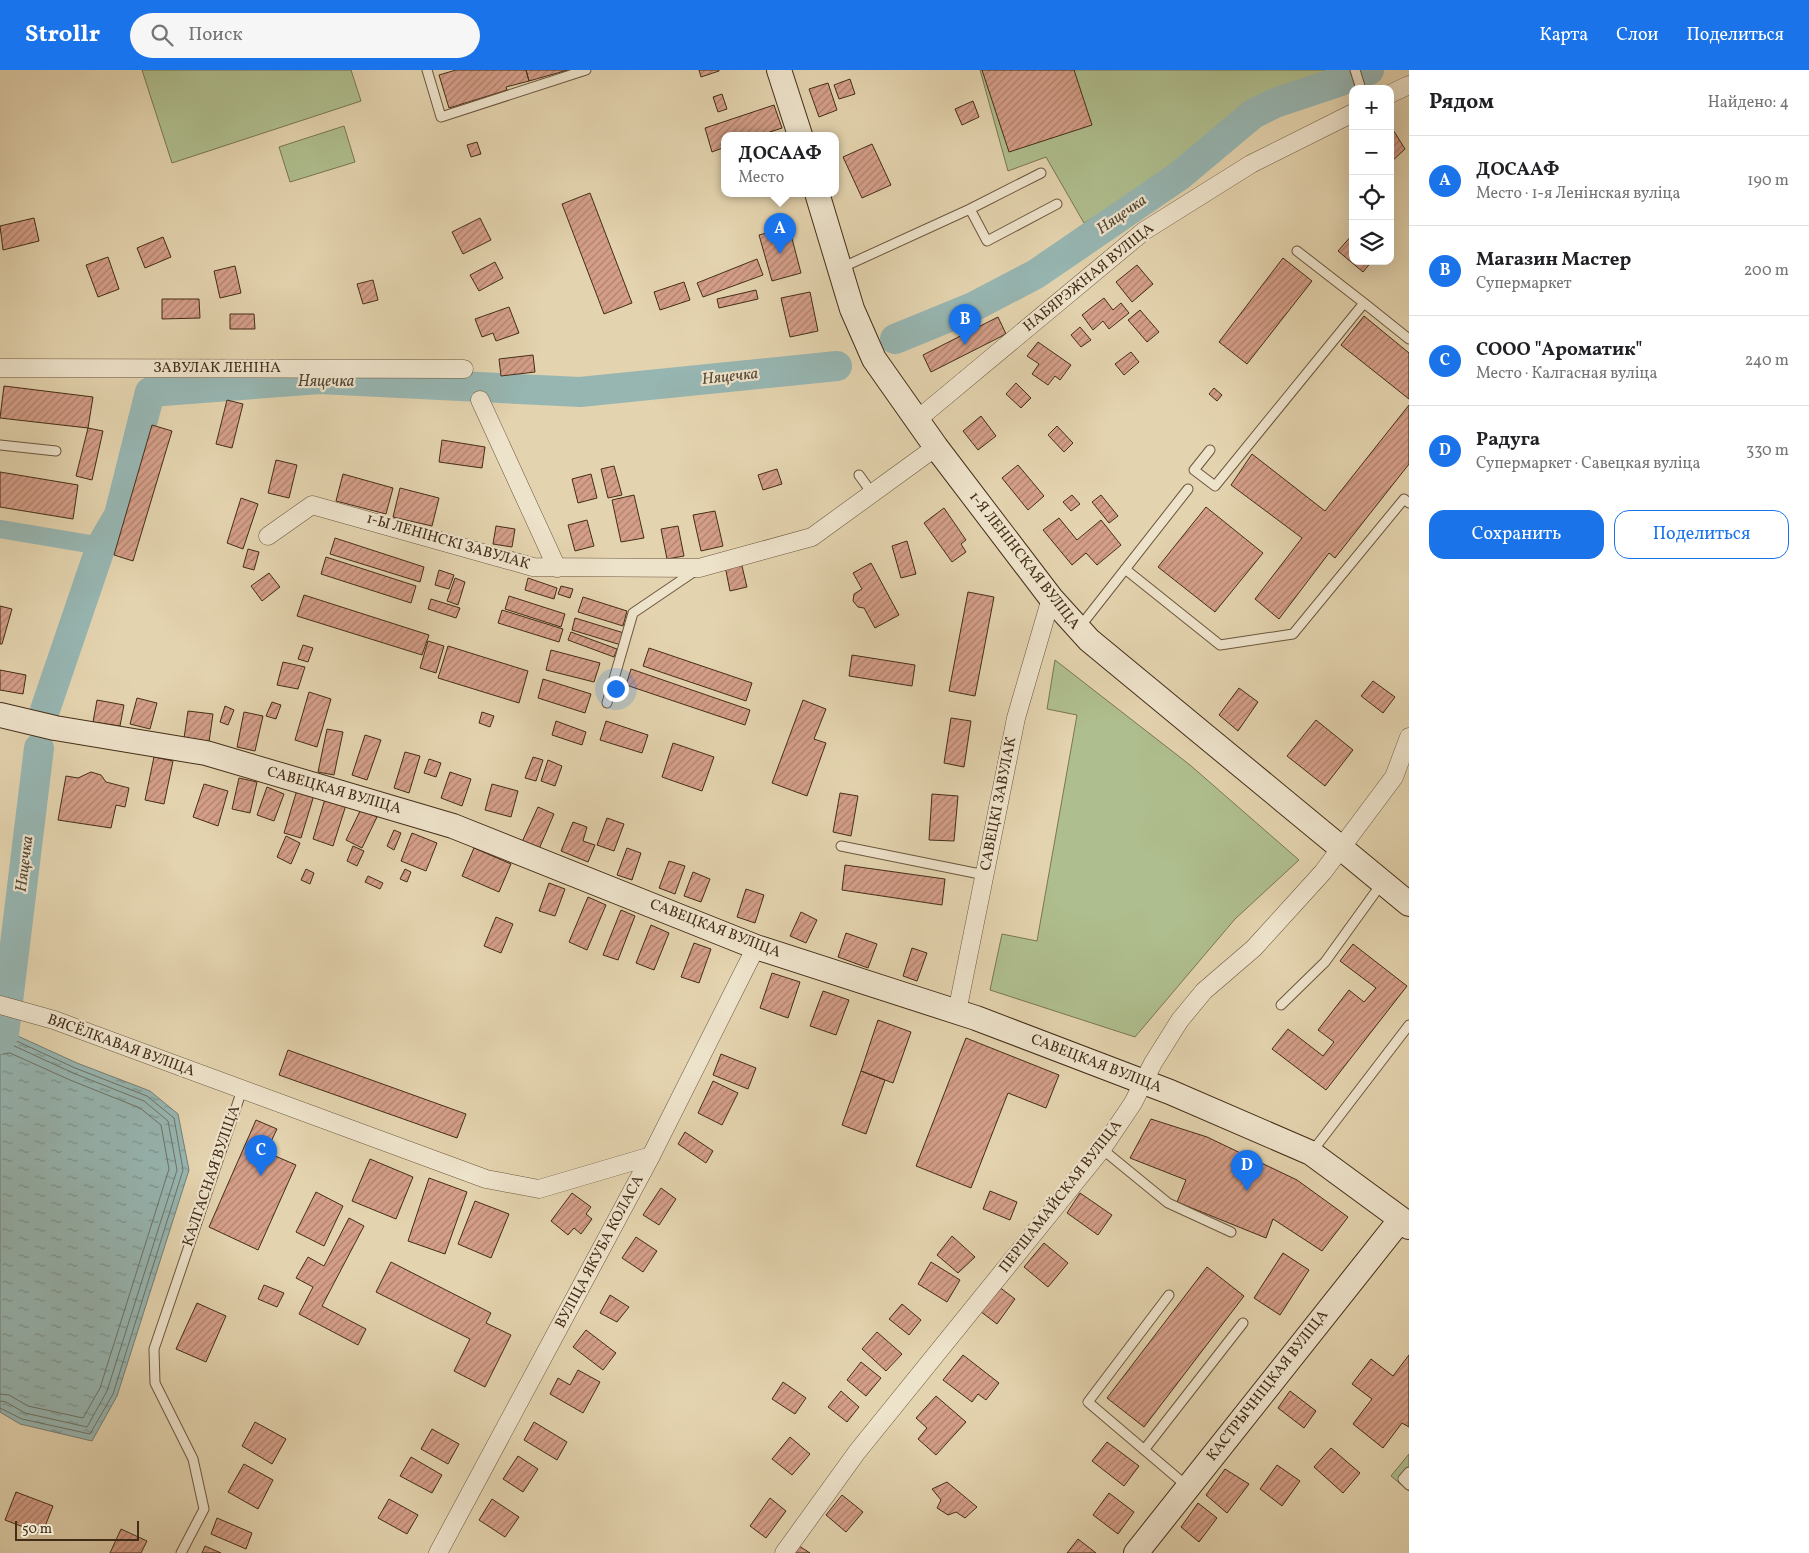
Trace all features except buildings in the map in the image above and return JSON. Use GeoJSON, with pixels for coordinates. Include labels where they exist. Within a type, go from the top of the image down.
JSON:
{"type":"FeatureCollection","features":[{"type":"Feature","properties":{"kind":"street"},"geometry":{"type":"LineString","coordinates":[[779,70],[799,132]]}},
{"type":"Feature","properties":{"kind":"street"},"geometry":{"type":"LineString","coordinates":[[1394,92],[1409,85]]}},
{"type":"Feature","properties":{"kind":"street","name":"НАБЯРЭЖНАЯ ВУЛІЦА"},"geometry":{"type":"LineString","coordinates":[[918,419],[1144,231],[1252,164],[1349,115]]}},
{"type":"Feature","properties":{"kind":"street","name":"1-Я ЛЕНІНСКАЯ ВУЛІЦА"},"geometry":{"type":"LineString","coordinates":[[818,197],[852,309],[874,358],[936,447],[1051,598],[1078,630],[1409,904]]}},
{"type":"Feature","properties":{"kind":"street","name":"ЗАВУЛАК ЛЕНІНА"},"geometry":{"type":"LineString","coordinates":[[0,368],[464,369]]}},
{"type":"Feature","properties":{"kind":"street"},"geometry":{"type":"LineString","coordinates":[[480,400],[557,568]]}},
{"type":"Feature","properties":{"kind":"street","name":"1-Ы ЛЕНІНСКІ ЗАВУЛАК"},"geometry":{"type":"LineString","coordinates":[[268,536],[312,504],[533,567],[699,568],[812,537],[936,447]]}},
{"type":"Feature","properties":{"kind":"street","name":"САВЕЦКІ ЗАВУЛАК"},"geometry":{"type":"LineString","coordinates":[[958,1012],[1016,718],[1051,598]]}},
{"type":"Feature","properties":{"kind":"street","name":"САВЕЦКАЯ ВУЛІЦА"},"geometry":{"type":"LineString","coordinates":[[0,715],[55,728],[206,753],[453,826],[756,947],[958,1012],[1170,1092],[1311,1153],[1405,1223]]}},
{"type":"Feature","properties":{"kind":"street","name":"ПЕРШАМАЙСКАЯ ВУЛІЦА"},"geometry":{"type":"LineString","coordinates":[[784,1553],[857,1452],[1102,1149],[1134,1103],[1142,1083],[1180,1020],[1204,991],[1254,948],[1342,848],[1394,777],[1409,737]]}},
{"type":"Feature","properties":{"kind":"street","name":"ВУЛІЦА ЯКУБА КОЛАСА"},"geometry":{"type":"LineString","coordinates":[[438,1553],[652,1156],[756,947]]}},
{"type":"Feature","properties":{"kind":"street","name":"ВЯСЁЛКАВАЯ ВУЛІЦА"},"geometry":{"type":"LineString","coordinates":[[0,1005],[54,1020],[242,1090]]}},
{"type":"Feature","properties":{"kind":"street","name":"КАЛГАСНАЯ ВУЛІЦА"},"geometry":{"type":"LineString","coordinates":[[242,1090],[486,1179],[539,1189],[652,1156]]}},
{"type":"Feature","properties":{"kind":"street","name":"КАСТРЫЧНІЦКАЯ ВУЛІЦА"},"geometry":{"type":"LineString","coordinates":[[1136,1553],[1405,1223]]}},
{"type":"Feature","properties":{"kind":"lane"},"geometry":{"type":"LineString","coordinates":[[427,70],[441,117],[586,70]]}},
{"type":"Feature","properties":{"kind":"lane"},"geometry":{"type":"LineString","coordinates":[[1355,70],[1360,85]]}},
{"type":"Feature","properties":{"kind":"lane"},"geometry":{"type":"LineString","coordinates":[[839,269],[970,209],[1041,173]]}},
{"type":"Feature","properties":{"kind":"lane"},"geometry":{"type":"LineString","coordinates":[[970,209],[987,241],[1057,204]]}},
{"type":"Feature","properties":{"kind":"lane"},"geometry":{"type":"LineString","coordinates":[[1297,251],[1409,339]]}},
{"type":"Feature","properties":{"kind":"lane"},"geometry":{"type":"LineString","coordinates":[[1210,450],[1194,470],[1215,486],[1364,304]]}},
{"type":"Feature","properties":{"kind":"lane"},"geometry":{"type":"LineString","coordinates":[[0,445],[56,452]]}},
{"type":"Feature","properties":{"kind":"lane"},"geometry":{"type":"LineString","coordinates":[[859,474],[872,493]]}},
{"type":"Feature","properties":{"kind":"lane"},"geometry":{"type":"LineString","coordinates":[[1078,630],[1188,489]]}},
{"type":"Feature","properties":{"kind":"lane"},"geometry":{"type":"LineString","coordinates":[[1126,569],[1220,645],[1293,634],[1407,498]]}},
{"type":"Feature","properties":{"kind":"lane"},"geometry":{"type":"LineString","coordinates":[[608,703],[633,613],[699,568]]}},
{"type":"Feature","properties":{"kind":"lane"},"geometry":{"type":"LineString","coordinates":[[841,846],[985,875]]}},
{"type":"Feature","properties":{"kind":"lane"},"geometry":{"type":"LineString","coordinates":[[1281,1005],[1325,962],[1382,882]]}},
{"type":"Feature","properties":{"kind":"lane"},"geometry":{"type":"LineString","coordinates":[[1311,1153],[1409,1025]]}},
{"type":"Feature","properties":{"kind":"lane","name":"КАЛГАСНАЯ ВУЛІЦА"},"geometry":{"type":"LineString","coordinates":[[181,1553],[204,1509],[193,1459],[155,1383],[154,1348],[242,1090]]}},
{"type":"Feature","properties":{"kind":"lane"},"geometry":{"type":"LineString","coordinates":[[1102,1149],[1168,1203],[1231,1232]]}},
{"type":"Feature","properties":{"kind":"lane"},"geometry":{"type":"LineString","coordinates":[[1169,1296],[1088,1402],[1188,1487]]}},
{"type":"Feature","properties":{"kind":"lane"},"geometry":{"type":"LineString","coordinates":[[1144,1450],[1243,1323]]}},
{"type":"Feature","properties":{"kind":"lane"},"geometry":{"type":"LineString","coordinates":[[1409,1472],[1403,1479],[1409,1485]]}},
{"type":"Feature","properties":{"kind":"green space"},"geometry":{"type":"Polygon","coordinates":[[[142,70],[351,70],[361,101],[172,163],[142,70]]]}},
{"type":"Feature","properties":{"kind":"green space"},"geometry":{"type":"Polygon","coordinates":[[[980,70],[1355,71],[1282,92],[1238,115],[1167,174],[1084,223],[1046,157],[1008,171],[980,70]]]}},
{"type":"Feature","properties":{"kind":"green space"},"geometry":{"type":"Polygon","coordinates":[[[344,126],[355,162],[290,182],[279,147],[344,126]]]}},
{"type":"Feature","properties":{"kind":"green space"},"geometry":{"type":"Polygon","coordinates":[[[1055,660],[1190,765],[1299,860],[1235,919],[1135,1037],[990,990],[1002,934],[1037,941],[1077,715],[1047,709],[1055,660]]]}},
{"type":"Feature","properties":{"kind":"green space"},"geometry":{"type":"Polygon","coordinates":[[[1409,1454],[1409,1491],[1391,1476],[1409,1454]]]}},
{"type":"Feature","properties":{"kind":"water"},"geometry":{"type":"Polygon","coordinates":[[[9,1032],[77,1063],[150,1091],[178,1114],[189,1170],[117,1396],[92,1441],[20,1424],[0,1412],[0,1036],[9,1032]]]}},
{"type":"Feature","properties":{"kind":"waterway","name":"Няцечка"},"geometry":{"type":"LineString","coordinates":[[1360,74],[1369,70]]}},
{"type":"Feature","properties":{"kind":"waterway","name":"Няцечка"},"geometry":{"type":"LineString","coordinates":[[895,339],[971,308],[1036,274],[1179,176],[1253,114],[1275,103],[1341,81]]}},
{"type":"Feature","properties":{"kind":"waterway","name":"Няцечка"},"geometry":{"type":"LineString","coordinates":[[45,710],[101,546],[119,515],[150,392],[320,379],[580,392],[837,366]]}},
{"type":"Feature","properties":{"kind":"waterway"},"geometry":{"type":"LineString","coordinates":[[0,529],[101,546]]}},
{"type":"Feature","properties":{"kind":"waterway","name":"Няцечка"},"geometry":{"type":"LineString","coordinates":[[0,1039],[4,1034],[39,748]]}},
{"type":"Feature","properties":{"kind":"place","name":"ДОСААФ"},"geometry":{"type":"Point","coordinates":[780,254]}},
{"type":"Feature","properties":{"kind":"place","name":"Магазин Мастер"},"geometry":{"type":"Point","coordinates":[965,345]}},
{"type":"Feature","properties":{"kind":"place","name":"СООО \"Ароматик\""},"geometry":{"type":"Point","coordinates":[261,1176]}},
{"type":"Feature","properties":{"kind":"place","name":"Радуга"},"geometry":{"type":"Point","coordinates":[1247,1191]}}]}
